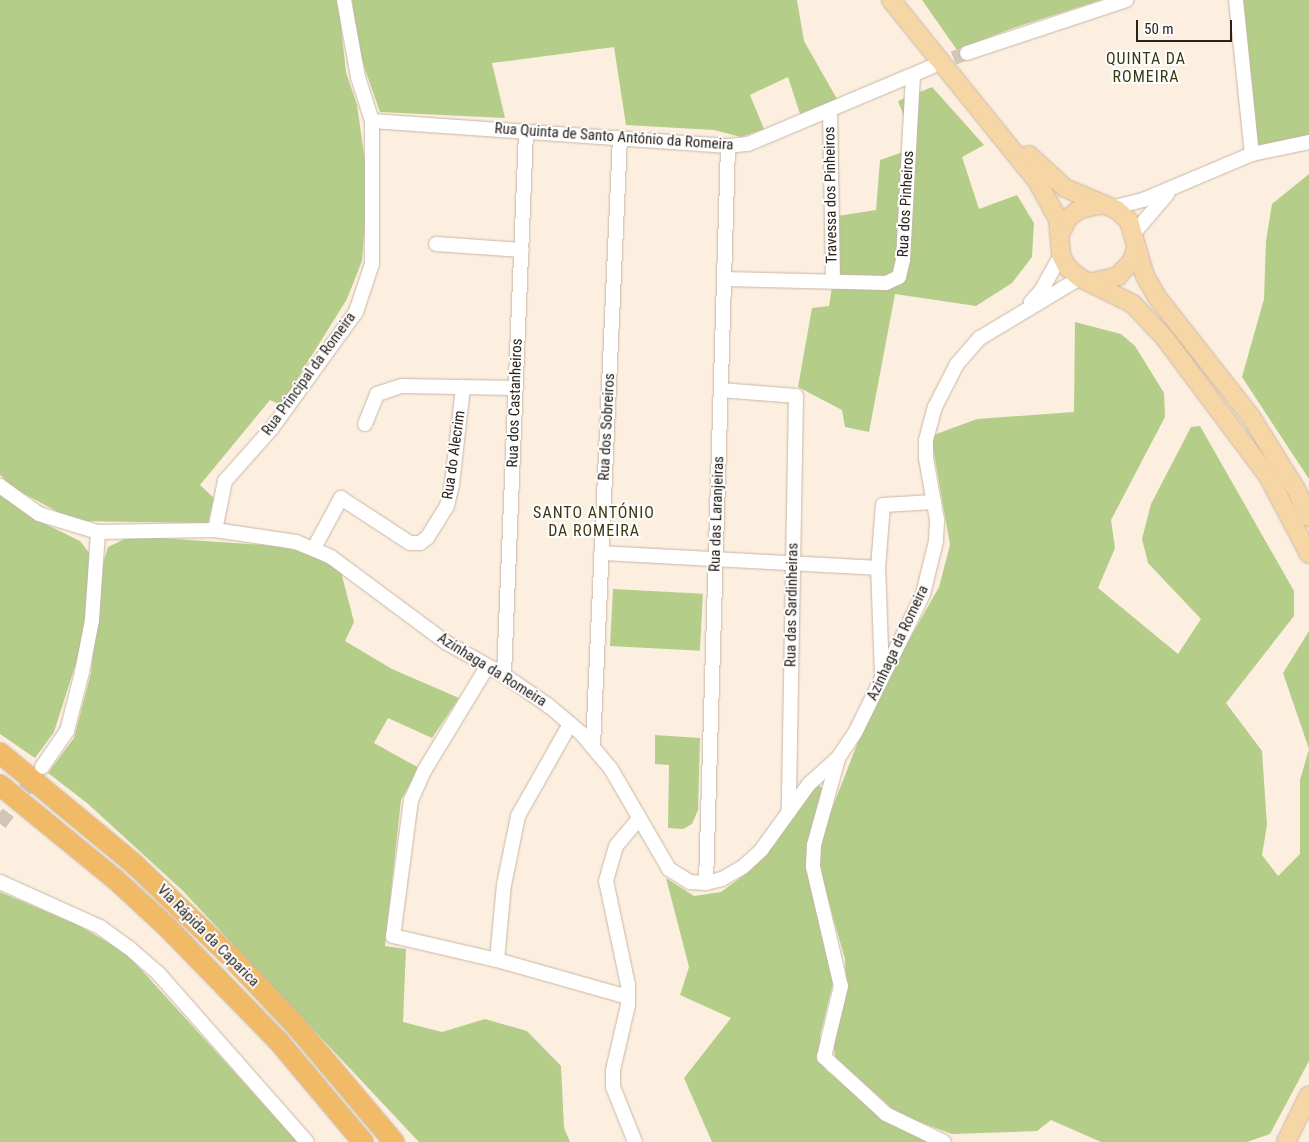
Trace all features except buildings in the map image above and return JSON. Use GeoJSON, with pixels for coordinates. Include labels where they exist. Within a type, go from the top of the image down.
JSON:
{"type":"FeatureCollection","features":[{"type":"Feature","properties":{"kind":"highway","name":"Via Rápida da Caparica"},"geometry":{"type":"LineString","coordinates":[[0,753],[133,863],[233,959],[298,1028],[394,1142]]}},
{"type":"Feature","properties":{"kind":"highway","name":"Via Rápida da Caparica"},"geometry":{"type":"LineString","coordinates":[[0,785],[115,878],[165,925],[280,1043],[363,1142]]}},
{"type":"Feature","properties":{"kind":"main road"},"geometry":{"type":"LineString","coordinates":[[891,0],[1037,181],[1061,232],[1061,254],[1067,267],[1086,280],[1133,304],[1175,352],[1268,476],[1309,554]]}},
{"type":"Feature","properties":{"kind":"main road"},"geometry":{"type":"LineString","coordinates":[[902,0],[1032,158],[1065,188],[1106,207],[1129,221],[1144,276],[1157,297],[1251,417],[1297,491],[1309,517]]}},
{"type":"Feature","properties":{"kind":"main road"},"geometry":{"type":"LineString","coordinates":[[1061,232],[1068,218],[1080,209],[1106,207]]}},
{"type":"Feature","properties":{"kind":"main road"},"geometry":{"type":"LineString","coordinates":[[1086,280],[1118,276],[1132,261],[1135,241]]}},
{"type":"Feature","properties":{"kind":"main road"},"geometry":{"type":"LineString","coordinates":[[1286,1142],[1309,1095]]}},
{"type":"Feature","properties":{"kind":"main road"},"geometry":{"type":"LineString","coordinates":[[1298,1142],[1309,1117]]}},
{"type":"Feature","properties":{"kind":"street","name":"Rua Principal da Romeira"},"geometry":{"type":"LineString","coordinates":[[215,530],[224,481],[272,428],[356,312],[372,264],[372,121],[358,78],[344,0]]}},
{"type":"Feature","properties":{"kind":"street"},"geometry":{"type":"LineString","coordinates":[[967,53],[1126,0]]}},
{"type":"Feature","properties":{"kind":"street"},"geometry":{"type":"LineString","coordinates":[[1236,0],[1252,154]]}},
{"type":"Feature","properties":{"kind":"street","name":"Rua Quinta de Santo António da Romeira"},"geometry":{"type":"LineString","coordinates":[[372,121],[728,146],[748,144],[930,67]]}},
{"type":"Feature","properties":{"kind":"street","name":"Rua dos Pinheiros"},"geometry":{"type":"LineString","coordinates":[[724,279],[886,283],[896,280],[902,272],[913,74]]}},
{"type":"Feature","properties":{"kind":"street","name":"Travessa dos Pinheiros"},"geometry":{"type":"LineString","coordinates":[[830,110],[833,281]]}},
{"type":"Feature","properties":{"kind":"street","name":"Rua dos Castanheiros"},"geometry":{"type":"LineString","coordinates":[[504,675],[526,131]]}},
{"type":"Feature","properties":{"kind":"street","name":"Rua dos Sobreiros"},"geometry":{"type":"LineString","coordinates":[[593,746],[620,138]]}},
{"type":"Feature","properties":{"kind":"street"},"geometry":{"type":"LineString","coordinates":[[1106,207],[1144,200],[1252,154],[1309,142]]}},
{"type":"Feature","properties":{"kind":"street","name":"Rua das Laranjeiras"},"geometry":{"type":"LineString","coordinates":[[706,883],[728,146]]}},
{"type":"Feature","properties":{"kind":"street"},"geometry":{"type":"LineString","coordinates":[[1135,241],[1175,187]]}},
{"type":"Feature","properties":{"kind":"street"},"geometry":{"type":"LineString","coordinates":[[436,244],[522,250]]}},
{"type":"Feature","properties":{"kind":"street"},"geometry":{"type":"LineString","coordinates":[[1010,320],[1041,291],[1061,254]]}},
{"type":"Feature","properties":{"kind":"street"},"geometry":{"type":"LineString","coordinates":[[1010,320],[1086,280]]}},
{"type":"Feature","properties":{"kind":"street","name":"Azinhaga da Romeira"},"geometry":{"type":"LineString","coordinates":[[0,486],[39,514],[98,532],[215,530],[264,536],[314,548],[447,643],[504,675],[570,724],[593,746],[611,769],[669,869],[690,882],[706,883],[722,879],[743,867],[762,849],[809,784],[838,758],[855,733],[930,572],[936,541],[934,502],[926,458],[926,440],[935,408],[957,364],[966,353],[980,338],[1010,320]]}},
{"type":"Feature","properties":{"kind":"street"},"geometry":{"type":"LineString","coordinates":[[365,424],[374,398],[386,390],[402,386],[516,388]]}},
{"type":"Feature","properties":{"kind":"street","name":"Rua do Alecrim"},"geometry":{"type":"LineString","coordinates":[[314,548],[341,498],[410,543],[420,543],[427,538],[447,506],[463,387]]}},
{"type":"Feature","properties":{"kind":"street","name":"Rua das Sardinheiras"},"geometry":{"type":"LineString","coordinates":[[720,390],[796,396],[788,813]]}},
{"type":"Feature","properties":{"kind":"street"},"geometry":{"type":"LineString","coordinates":[[882,677],[878,568],[883,505],[934,502]]}},
{"type":"Feature","properties":{"kind":"street"},"geometry":{"type":"LineString","coordinates":[[42,767],[67,732],[82,672],[92,620],[98,532]]}},
{"type":"Feature","properties":{"kind":"street"},"geometry":{"type":"LineString","coordinates":[[602,553],[878,568]]}},
{"type":"Feature","properties":{"kind":"street"},"geometry":{"type":"LineString","coordinates":[[487,666],[424,771],[411,800],[393,936],[497,960],[628,997]]}},
{"type":"Feature","properties":{"kind":"street"},"geometry":{"type":"LineString","coordinates":[[497,960],[504,885],[518,816],[570,724]]}},
{"type":"Feature","properties":{"kind":"street"},"geometry":{"type":"LineString","coordinates":[[838,758],[814,844],[813,867],[841,986],[824,1057],[886,1114],[944,1142]]}},
{"type":"Feature","properties":{"kind":"street"},"geometry":{"type":"LineString","coordinates":[[635,1142],[613,1087],[613,1070],[624,1031],[628,997],[622,948],[606,881],[616,846],[639,819]]}},
{"type":"Feature","properties":{"kind":"street"},"geometry":{"type":"LineString","coordinates":[[0,882],[100,927],[128,947],[158,973],[307,1142]]}},
{"type":"Feature","properties":{"kind":"green space"},"geometry":{"type":"Polygon","coordinates":[[[0,0],[338,0],[346,72],[357,105],[368,182],[362,261],[347,299],[281,405],[270,400],[200,485],[214,498],[208,523],[75,521],[15,489],[0,475],[0,0]]]}},
{"type":"Feature","properties":{"kind":"green space"},"geometry":{"type":"Polygon","coordinates":[[[352,0],[797,0],[804,41],[837,99],[800,114],[788,77],[750,95],[764,129],[741,137],[714,130],[626,125],[614,47],[492,63],[505,118],[380,112],[358,49],[352,0]]]}},
{"type":"Feature","properties":{"kind":"green space"},"geometry":{"type":"Polygon","coordinates":[[[922,0],[1101,0],[1010,29],[957,50],[922,0]]]}},
{"type":"Feature","properties":{"kind":"green space"},"geometry":{"type":"Polygon","coordinates":[[[1241,0],[1309,0],[1309,135],[1257,147],[1241,0]]]}},
{"type":"Feature","properties":{"kind":"green space"},"geometry":{"type":"Polygon","coordinates":[[[932,87],[984,145],[962,157],[979,209],[1017,195],[1034,223],[1032,257],[1012,283],[976,306],[895,294],[869,432],[845,427],[842,410],[798,387],[812,308],[829,306],[833,281],[831,217],[876,210],[880,160],[903,152],[910,132],[898,101],[932,87]]]}},
{"type":"Feature","properties":{"kind":"green space"},"geometry":{"type":"Polygon","coordinates":[[[1309,174],[1309,479],[1242,377],[1264,299],[1266,241],[1272,204],[1309,174]]]}},
{"type":"Feature","properties":{"kind":"green space"},"geometry":{"type":"Polygon","coordinates":[[[1075,322],[1121,334],[1135,346],[1164,393],[1165,417],[1111,520],[1115,548],[1098,588],[1178,654],[1201,619],[1148,563],[1142,539],[1151,504],[1191,427],[1200,426],[1294,591],[1294,616],[1226,703],[1262,751],[1267,825],[1262,855],[1278,876],[1300,854],[1300,780],[1309,749],[1309,1061],[1270,1134],[1247,1142],[1101,1142],[1051,1120],[1037,1131],[952,1134],[898,1114],[835,1057],[833,1038],[846,992],[845,959],[819,868],[821,837],[863,729],[888,677],[939,587],[950,545],[931,436],[977,419],[1074,412],[1075,322]]]}},
{"type":"Feature","properties":{"kind":"green space"},"geometry":{"type":"Polygon","coordinates":[[[0,495],[31,517],[80,541],[90,554],[83,641],[54,732],[35,758],[0,734],[0,495]]]}},
{"type":"Feature","properties":{"kind":"green space"},"geometry":{"type":"Polygon","coordinates":[[[131,536],[278,546],[314,555],[341,572],[354,622],[345,641],[392,669],[459,698],[432,738],[388,718],[374,743],[419,768],[401,800],[385,946],[406,949],[403,1022],[442,1032],[485,1019],[527,1031],[561,1066],[564,1128],[570,1142],[419,1142],[182,890],[87,803],[48,773],[74,738],[91,673],[101,570],[108,547],[131,536]]]}},
{"type":"Feature","properties":{"kind":"green space"},"geometry":{"type":"Polygon","coordinates":[[[613,589],[703,594],[700,651],[610,646],[613,589]]]}},
{"type":"Feature","properties":{"kind":"green space"},"geometry":{"type":"Polygon","coordinates":[[[1309,631],[1309,749],[1283,673],[1309,631]]]}},
{"type":"Feature","properties":{"kind":"green space"},"geometry":{"type":"Polygon","coordinates":[[[655,735],[700,738],[698,810],[692,824],[683,829],[668,828],[669,765],[655,764],[655,735]]]}},
{"type":"Feature","properties":{"kind":"green space"},"geometry":{"type":"Polygon","coordinates":[[[818,785],[825,790],[812,825],[806,866],[834,979],[820,1036],[826,1070],[858,1096],[930,1142],[712,1142],[684,1078],[731,1018],[680,995],[689,967],[666,878],[694,896],[721,892],[743,876],[774,845],[794,813],[818,785]]]}},
{"type":"Feature","properties":{"kind":"green space"},"geometry":{"type":"Polygon","coordinates":[[[0,892],[78,925],[126,953],[298,1142],[0,1142],[0,892]]]}},
{"type":"Feature","properties":{"kind":"tunnel"},"geometry":{"type":"LineString","coordinates":[[934,66],[967,53]]}},
{"type":"Feature","properties":{"kind":"tunnel"},"geometry":{"type":"LineString","coordinates":[[0,824],[37,773]]}},
{"type":"Feature","properties":{"kind":"district","name":"QUINTA DA ROMEIRA"},"geometry":{"type":"Point","coordinates":[1146,68]}},
{"type":"Feature","properties":{"kind":"district","name":"SANTO ANTÓNIO DA ROMEIRA"},"geometry":{"type":"Point","coordinates":[594,522]}}]}
